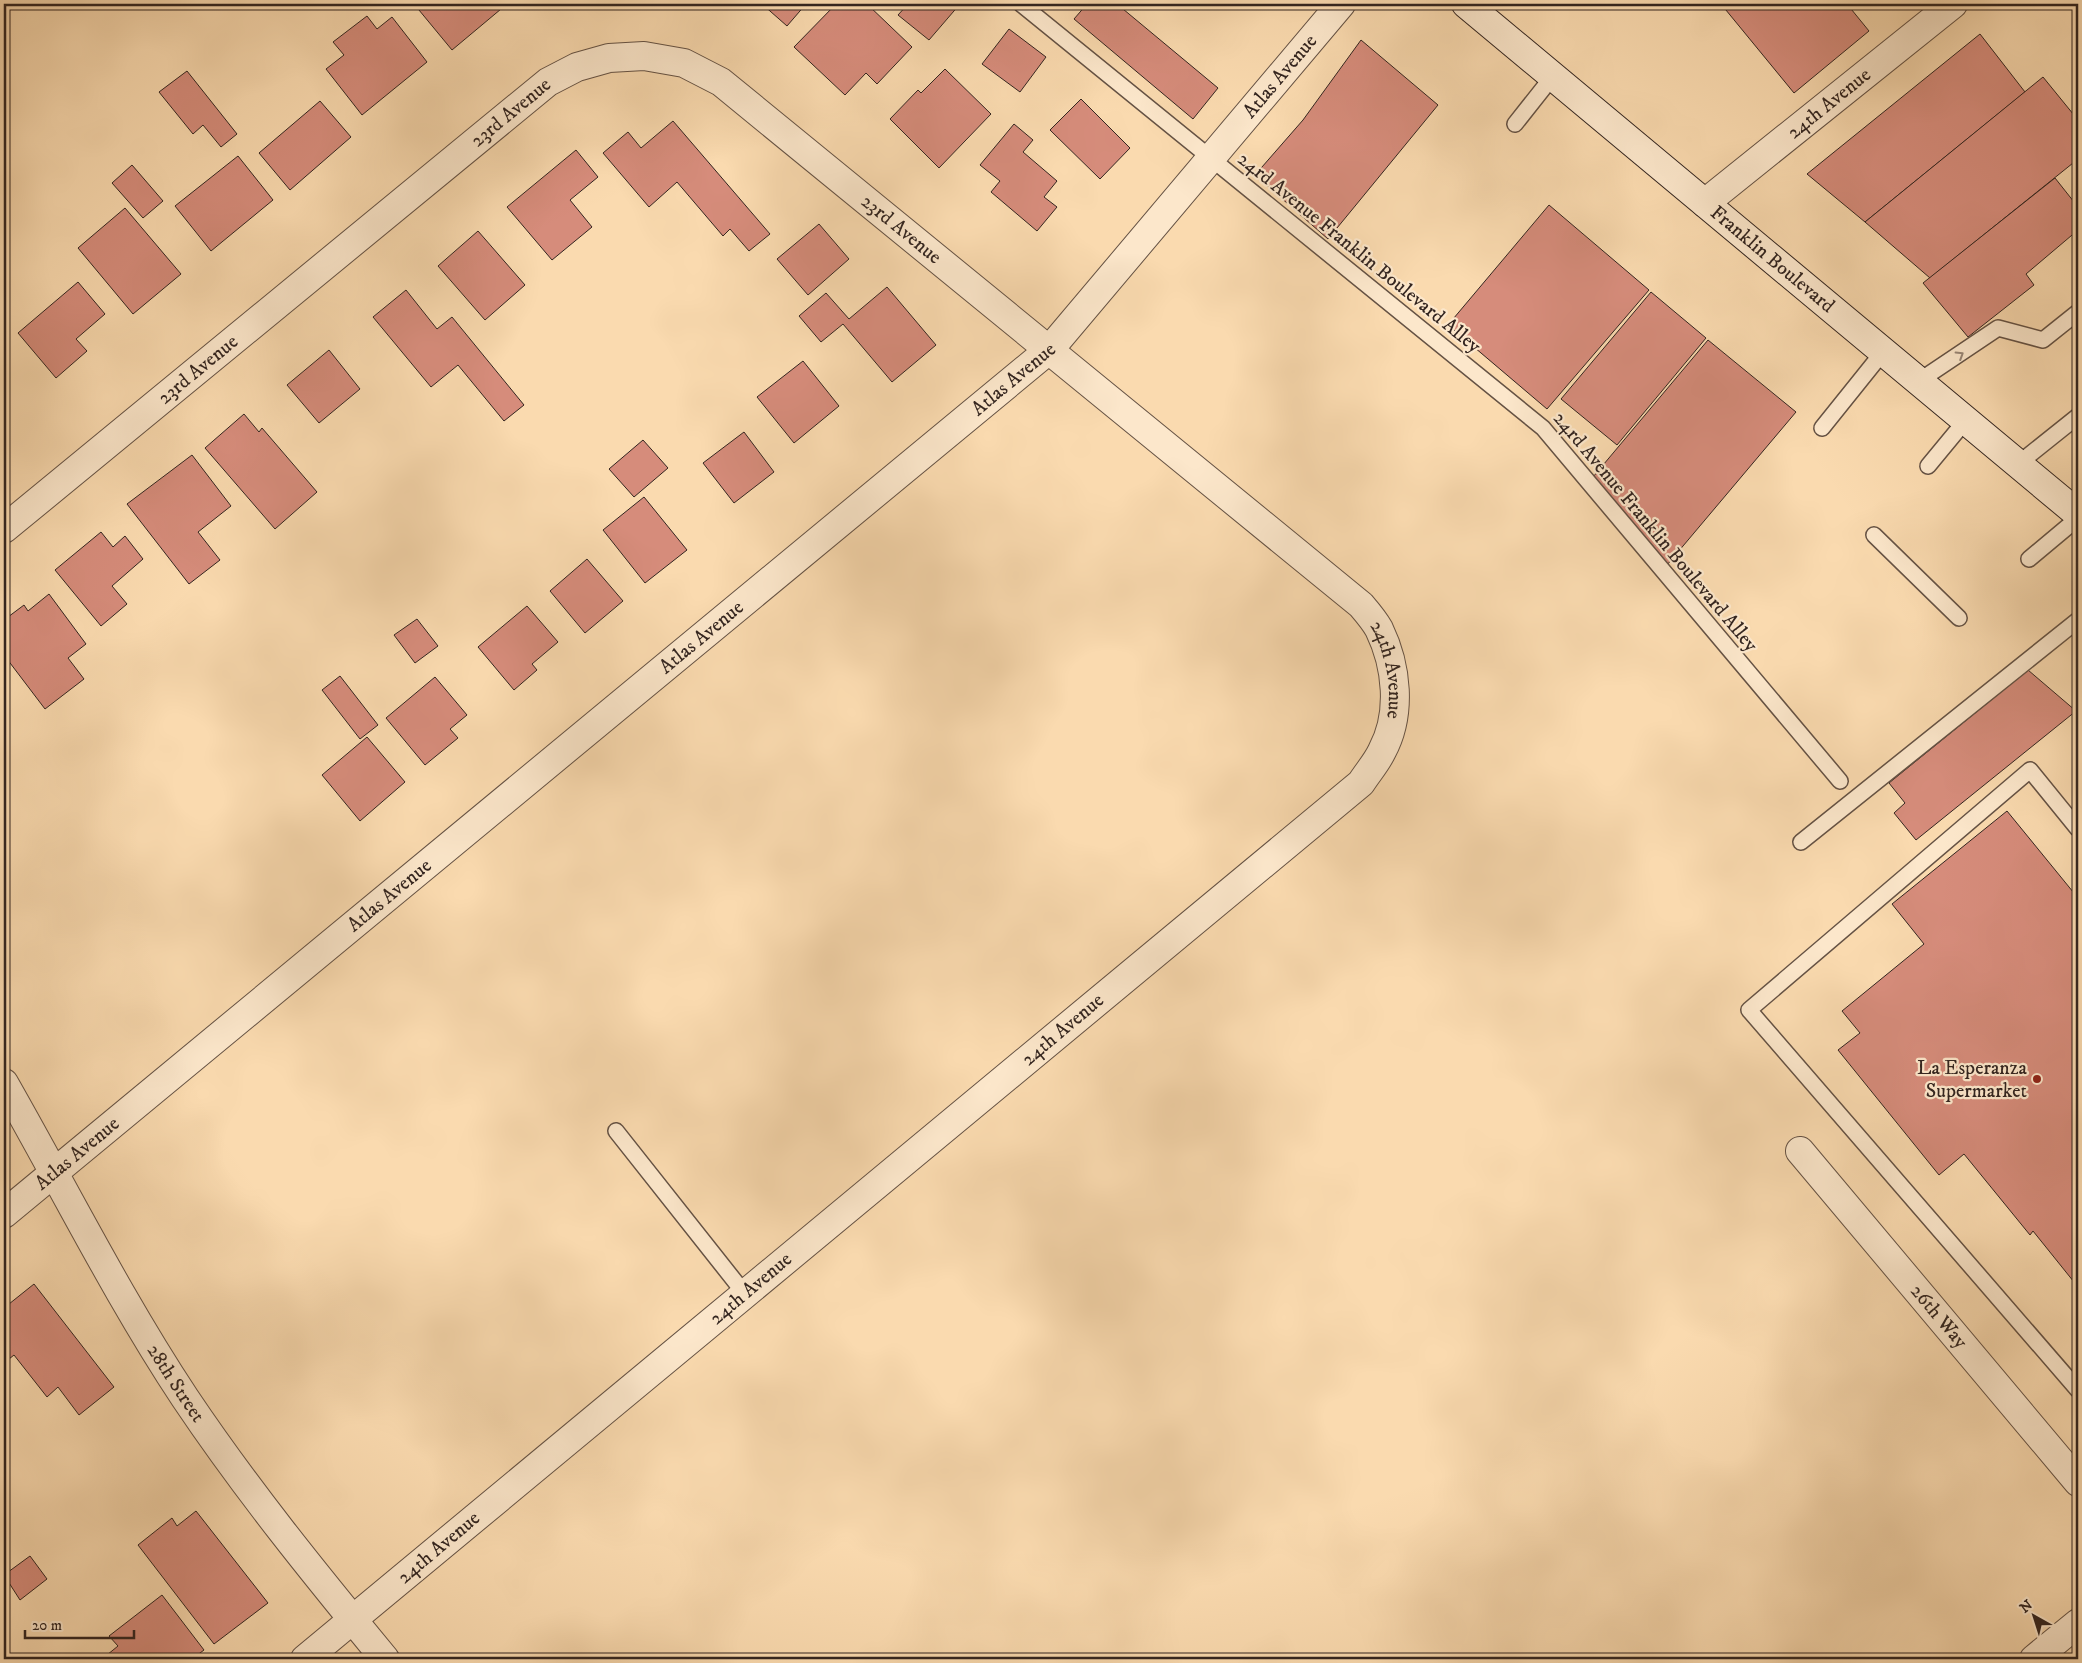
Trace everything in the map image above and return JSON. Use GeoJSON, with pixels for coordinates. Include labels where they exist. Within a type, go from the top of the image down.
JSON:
{"type":"FeatureCollection","features":[{"type":"Feature","properties":{"kind":"street","name":"Atlas Avenue"},"geometry":{"type":"LineString","coordinates":[[4,1214],[1050,349],[1341,4]]}},
{"type":"Feature","properties":{"kind":"street","name":"Franklin Boulevard"},"geometry":{"type":"LineString","coordinates":[[1466,4],[1966,420],[2078,516]]}},
{"type":"Feature","properties":{"kind":"street","name":"24th Avenue"},"geometry":{"type":"LineString","coordinates":[[1704,203],[1953,4]]}},
{"type":"Feature","properties":{"kind":"street","name":"23rd Avenue"},"geometry":{"type":"LineString","coordinates":[[4,529],[548,82],[577,67],[608,58],[644,56],[684,63],[721,82],[1050,349]]}},
{"type":"Feature","properties":{"kind":"street","name":"24th Avenue"},"geometry":{"type":"LineString","coordinates":[[305,1659],[1361,783],[1383,750],[1393,720],[1395,688],[1391,660],[1378,628],[1361,604],[1050,349]]}},
{"type":"Feature","properties":{"kind":"street","name":"28th Street"},"geometry":{"type":"LineString","coordinates":[[4,1083],[128,1307],[185,1397],[244,1484],[385,1659]]}},
{"type":"Feature","properties":{"kind":"street","name":"26th Way"},"geometry":{"type":"LineString","coordinates":[[1800,1151],[2078,1482]]}},
{"type":"Feature","properties":{"kind":"street"},"geometry":{"type":"LineString","coordinates":[[2034,1659],[2078,1623]]}},
{"type":"Feature","properties":{"kind":"lane","name":"24rd Avenue Franklin Boulevard Alley"},"geometry":{"type":"LineString","coordinates":[[1021,4],[1543,428],[1840,781]]}},
{"type":"Feature","properties":{"kind":"lane"},"geometry":{"type":"LineString","coordinates":[[1515,124],[1553,76]]}},
{"type":"Feature","properties":{"kind":"lane"},"geometry":{"type":"LineString","coordinates":[[1919,381],[1998,328],[2043,340],[2078,312]]}},
{"type":"Feature","properties":{"kind":"lane"},"geometry":{"type":"LineString","coordinates":[[1822,428],[1883,352]]}},
{"type":"Feature","properties":{"kind":"lane"},"geometry":{"type":"LineString","coordinates":[[2018,464],[2078,416]]}},
{"type":"Feature","properties":{"kind":"lane"},"geometry":{"type":"LineString","coordinates":[[1928,466],[1966,420]]}},
{"type":"Feature","properties":{"kind":"lane"},"geometry":{"type":"LineString","coordinates":[[2029,559],[2078,516]]}},
{"type":"Feature","properties":{"kind":"lane"},"geometry":{"type":"LineString","coordinates":[[1874,535],[1959,618]]}},
{"type":"Feature","properties":{"kind":"lane"},"geometry":{"type":"LineString","coordinates":[[1800,842],[2076,625]]}},
{"type":"Feature","properties":{"kind":"lane"},"geometry":{"type":"LineString","coordinates":[[2078,829],[2030,770],[1749,1010],[2078,1390]]}},
{"type":"Feature","properties":{"kind":"lane"},"geometry":{"type":"LineString","coordinates":[[616,1131],[746,1294]]}},
{"type":"Feature","properties":{"kind":"building"},"geometry":{"type":"Polygon","coordinates":[[[414,4],[507,4],[452,50],[414,4]]]}},
{"type":"Feature","properties":{"kind":"building"},"geometry":{"type":"Polygon","coordinates":[[[762,4],[806,4],[787,26],[762,4]]]}},
{"type":"Feature","properties":{"kind":"building"},"geometry":{"type":"Polygon","coordinates":[[[836,4],[867,4],[912,47],[877,84],[866,73],[845,95],[794,47],[836,4]]]}},
{"type":"Feature","properties":{"kind":"building"},"geometry":{"type":"Polygon","coordinates":[[[908,4],[960,4],[929,40],[898,15],[908,4]]]}},
{"type":"Feature","properties":{"kind":"building"},"geometry":{"type":"Polygon","coordinates":[[[1087,4],[1117,4],[1218,88],[1193,119],[1074,19],[1087,4]]]}},
{"type":"Feature","properties":{"kind":"building"},"geometry":{"type":"Polygon","coordinates":[[[1721,4],[1847,4],[1869,31],[1794,93],[1721,4]]]}},
{"type":"Feature","properties":{"kind":"building"},"geometry":{"type":"Polygon","coordinates":[[[367,16],[377,29],[392,17],[427,62],[362,115],[326,69],[344,55],[333,42],[367,16]]]}},
{"type":"Feature","properties":{"kind":"building"},"geometry":{"type":"Polygon","coordinates":[[[1009,29],[1046,57],[1020,92],[982,64],[1009,29]]]}},
{"type":"Feature","properties":{"kind":"building"},"geometry":{"type":"Polygon","coordinates":[[[1980,34],[2025,92],[1865,222],[1807,174],[1980,34]]]}},
{"type":"Feature","properties":{"kind":"building"},"geometry":{"type":"Polygon","coordinates":[[[1361,40],[1438,105],[1328,239],[1255,175],[1303,120],[1361,40]]]}},
{"type":"Feature","properties":{"kind":"building"},"geometry":{"type":"Polygon","coordinates":[[[945,69],[991,114],[939,168],[890,119],[918,90],[921,93],[945,69]]]}},
{"type":"Feature","properties":{"kind":"building"},"geometry":{"type":"Polygon","coordinates":[[[187,71],[237,134],[221,147],[203,125],[193,134],[159,92],[187,71]]]}},
{"type":"Feature","properties":{"kind":"building"},"geometry":{"type":"Polygon","coordinates":[[[2043,77],[2078,120],[2078,159],[1930,278],[1865,222],[2043,77]]]}},
{"type":"Feature","properties":{"kind":"building"},"geometry":{"type":"Polygon","coordinates":[[[1081,99],[1130,148],[1100,179],[1050,130],[1081,99]]]}},
{"type":"Feature","properties":{"kind":"building"},"geometry":{"type":"Polygon","coordinates":[[[320,101],[351,137],[290,190],[259,153],[320,101]]]}},
{"type":"Feature","properties":{"kind":"building"},"geometry":{"type":"Polygon","coordinates":[[[673,121],[770,234],[749,251],[730,229],[723,236],[677,182],[649,207],[603,153],[628,132],[641,148],[673,121]]]}},
{"type":"Feature","properties":{"kind":"building"},"geometry":{"type":"Polygon","coordinates":[[[1014,124],[1033,140],[1023,152],[1057,181],[1044,197],[1057,207],[1037,231],[991,192],[1000,181],[980,165],[1014,124]]]}},
{"type":"Feature","properties":{"kind":"building"},"geometry":{"type":"Polygon","coordinates":[[[576,150],[598,177],[570,200],[592,227],[552,260],[507,207],[576,150]]]}},
{"type":"Feature","properties":{"kind":"building"},"geometry":{"type":"Polygon","coordinates":[[[238,156],[273,200],[211,251],[175,206],[238,156]]]}},
{"type":"Feature","properties":{"kind":"building"},"geometry":{"type":"Polygon","coordinates":[[[132,165],[163,201],[143,218],[112,183],[132,165]]]}},
{"type":"Feature","properties":{"kind":"building"},"geometry":{"type":"Polygon","coordinates":[[[2055,178],[2078,207],[2078,230],[2026,274],[2034,285],[1968,337],[1923,283],[2055,178]]]}},
{"type":"Feature","properties":{"kind":"building"},"geometry":{"type":"Polygon","coordinates":[[[1549,205],[1649,290],[1547,409],[1448,325],[1549,205]]]}},
{"type":"Feature","properties":{"kind":"building"},"geometry":{"type":"Polygon","coordinates":[[[125,208],[181,274],[133,314],[78,248],[125,208]]]}},
{"type":"Feature","properties":{"kind":"building"},"geometry":{"type":"Polygon","coordinates":[[[819,224],[849,259],[808,295],[777,259],[819,224]]]}},
{"type":"Feature","properties":{"kind":"building"},"geometry":{"type":"Polygon","coordinates":[[[478,231],[525,285],[485,320],[438,266],[478,231]]]}},
{"type":"Feature","properties":{"kind":"building"},"geometry":{"type":"Polygon","coordinates":[[[78,282],[105,314],[76,339],[87,351],[56,378],[18,333],[78,282]]]}},
{"type":"Feature","properties":{"kind":"building"},"geometry":{"type":"Polygon","coordinates":[[[887,287],[936,345],[892,382],[843,324],[821,342],[799,316],[826,293],[849,319],[887,287]]]}},
{"type":"Feature","properties":{"kind":"building"},"geometry":{"type":"Polygon","coordinates":[[[406,290],[437,329],[452,317],[524,405],[504,421],[458,365],[431,387],[373,317],[406,290]]]}},
{"type":"Feature","properties":{"kind":"building"},"geometry":{"type":"Polygon","coordinates":[[[1651,292],[1706,338],[1617,445],[1561,399],[1651,292]]]}},
{"type":"Feature","properties":{"kind":"building"},"geometry":{"type":"Polygon","coordinates":[[[1708,340],[1796,412],[1667,565],[1593,477],[1708,340]]]}},
{"type":"Feature","properties":{"kind":"building"},"geometry":{"type":"Polygon","coordinates":[[[329,350],[360,389],[319,423],[287,385],[329,350]]]}},
{"type":"Feature","properties":{"kind":"building"},"geometry":{"type":"Polygon","coordinates":[[[803,361],[839,406],[794,443],[757,397],[803,361]]]}},
{"type":"Feature","properties":{"kind":"building"},"geometry":{"type":"Polygon","coordinates":[[[244,414],[259,432],[262,428],[317,492],[275,529],[205,448],[244,414]]]}},
{"type":"Feature","properties":{"kind":"building"},"geometry":{"type":"Polygon","coordinates":[[[744,432],[774,472],[734,503],[703,463],[744,432]]]}},
{"type":"Feature","properties":{"kind":"building"},"geometry":{"type":"Polygon","coordinates":[[[643,440],[668,468],[634,497],[609,469],[643,440]]]}},
{"type":"Feature","properties":{"kind":"building"},"geometry":{"type":"Polygon","coordinates":[[[192,455],[231,506],[198,532],[220,560],[189,584],[127,504],[192,455]]]}},
{"type":"Feature","properties":{"kind":"building"},"geometry":{"type":"Polygon","coordinates":[[[644,497],[687,550],[645,583],[603,530],[644,497]]]}},
{"type":"Feature","properties":{"kind":"building"},"geometry":{"type":"Polygon","coordinates":[[[101,532],[113,547],[125,536],[143,559],[112,586],[127,604],[101,626],[55,570],[101,532]]]}},
{"type":"Feature","properties":{"kind":"building"},"geometry":{"type":"Polygon","coordinates":[[[587,559],[623,601],[585,633],[550,591],[587,559]]]}},
{"type":"Feature","properties":{"kind":"building"},"geometry":{"type":"Polygon","coordinates":[[[49,594],[86,644],[68,658],[84,679],[45,709],[4,655],[4,620],[24,605],[28,611],[49,594]]]}},
{"type":"Feature","properties":{"kind":"building"},"geometry":{"type":"Polygon","coordinates":[[[527,606],[558,642],[532,664],[537,670],[514,690],[478,647],[527,606]]]}},
{"type":"Feature","properties":{"kind":"building"},"geometry":{"type":"Polygon","coordinates":[[[417,619],[438,646],[415,663],[394,635],[417,619]]]}},
{"type":"Feature","properties":{"kind":"building"},"geometry":{"type":"Polygon","coordinates":[[[2028,670],[2076,711],[1916,840],[1894,813],[1905,803],[1889,783],[2028,670]]]}},
{"type":"Feature","properties":{"kind":"building"},"geometry":{"type":"Polygon","coordinates":[[[340,676],[378,725],[360,739],[322,690],[340,676]]]}},
{"type":"Feature","properties":{"kind":"building"},"geometry":{"type":"Polygon","coordinates":[[[435,677],[467,715],[450,729],[458,738],[425,765],[386,718],[435,677]]]}},
{"type":"Feature","properties":{"kind":"building"},"geometry":{"type":"Polygon","coordinates":[[[367,737],[405,782],[360,821],[322,775],[367,737]]]}},
{"type":"Feature","properties":{"kind":"building"},"geometry":{"type":"Polygon","coordinates":[[[2007,811],[2078,898],[2078,908],[2075,911],[2078,915],[2078,1287],[2033,1231],[2030,1235],[1964,1154],[1939,1175],[1838,1050],[1860,1033],[1842,1011],[1924,944],[1892,904],[2007,811]]]}},
{"type":"Feature","properties":{"kind":"building"},"geometry":{"type":"Polygon","coordinates":[[[34,1284],[114,1387],[79,1415],[58,1387],[47,1397],[14,1355],[4,1363],[4,1308],[34,1284]]]}},
{"type":"Feature","properties":{"kind":"building"},"geometry":{"type":"Polygon","coordinates":[[[196,1511],[268,1603],[214,1644],[138,1545],[172,1518],[177,1526],[196,1511]]]}},
{"type":"Feature","properties":{"kind":"building"},"geometry":{"type":"Polygon","coordinates":[[[30,1556],[47,1579],[20,1600],[4,1575],[30,1556]]]}},
{"type":"Feature","properties":{"kind":"building"},"geometry":{"type":"Polygon","coordinates":[[[162,1595],[204,1650],[192,1659],[102,1659],[118,1646],[109,1636],[162,1595]]]}},
{"type":"Feature","properties":{"kind":"place","name":"La Esperanza Supermarket"},"geometry":{"type":"Point","coordinates":[2037,1079]}}]}
